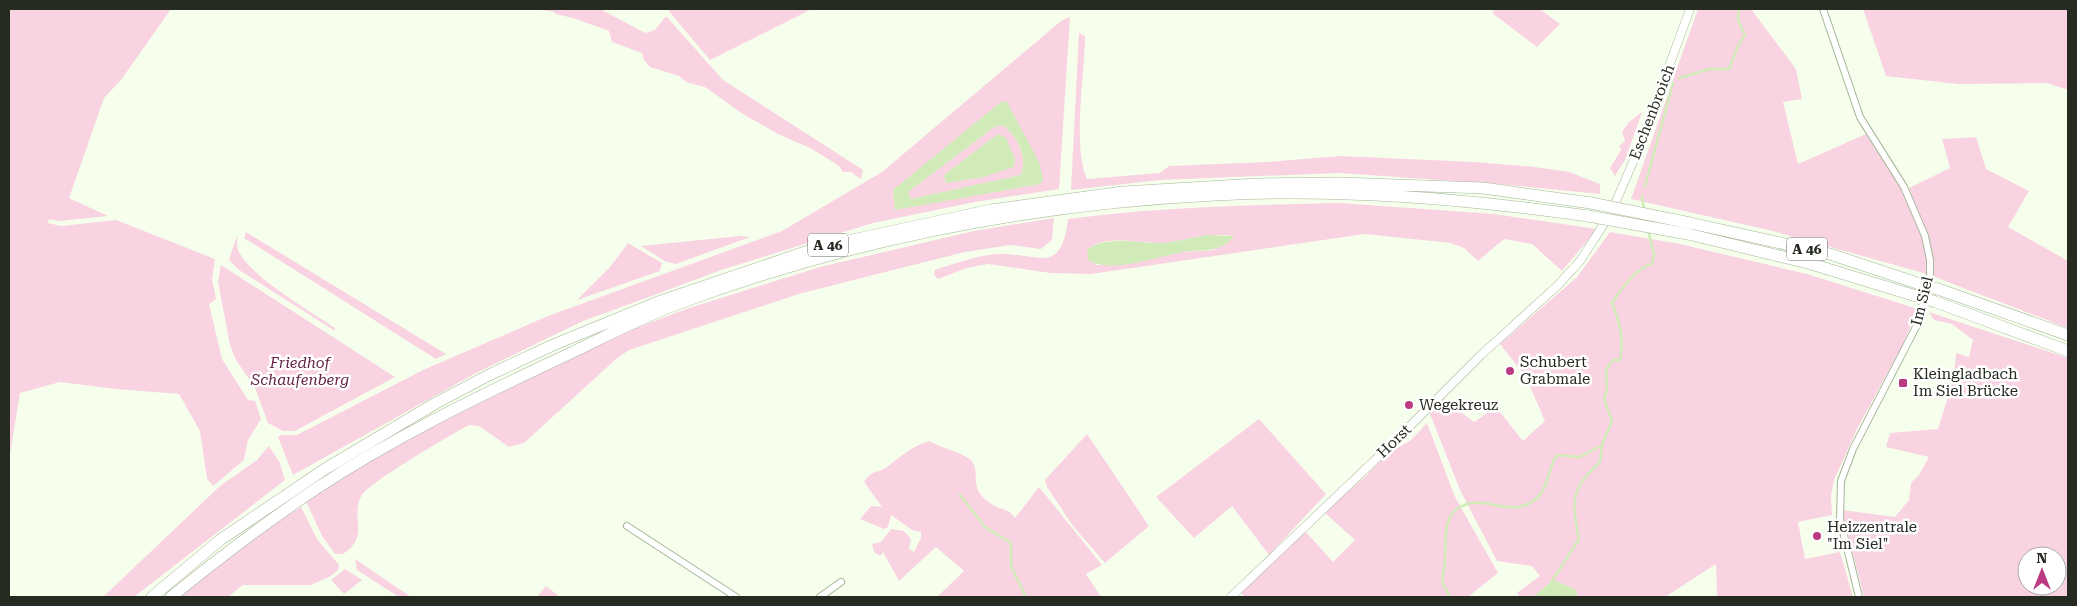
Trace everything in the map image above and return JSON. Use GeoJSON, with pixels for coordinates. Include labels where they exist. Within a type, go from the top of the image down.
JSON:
{"type":"FeatureCollection","features":[{"type":"Feature","properties":{"kind":"highway","name":"A 46"},"geometry":{"type":"LineString","coordinates":[[152,597],[220,540],[325,470],[436,403],[487,376],[553,345],[658,302],[820,247],[991,210],[1123,192],[1257,184],[1340,183],[1482,188],[1591,204],[1689,228],[1936,302],[2068,351]]}},
{"type":"Feature","properties":{"kind":"highway","name":"A 46"},"geometry":{"type":"LineString","coordinates":[[171,597],[235,545],[318,487],[408,434],[483,394],[672,306],[764,274],[852,250],[988,220],[1105,203],[1218,194],[1393,196],[1488,202],[1689,228],[1830,254],[2068,335]]}},
{"type":"Feature","properties":{"kind":"street","name":"Eschenbroich"},"geometry":{"type":"LineString","coordinates":[[1611,213],[1639,148],[1690,9]]}},
{"type":"Feature","properties":{"kind":"street","name":"Im Siel"},"geometry":{"type":"LineString","coordinates":[[1823,9],[1860,117],[1904,187],[1925,236],[1930,260],[1930,277],[1917,325],[1857,442],[1841,481],[1840,519],[1859,597]]}},
{"type":"Feature","properties":{"kind":"street","name":"Horst"},"geometry":{"type":"LineString","coordinates":[[1231,597],[1398,438],[1481,355],[1558,285],[1580,261],[1611,213]]}},
{"type":"Feature","properties":{"kind":"street"},"geometry":{"type":"LineString","coordinates":[[627,526],[736,597]]}},
{"type":"Feature","properties":{"kind":"street"},"geometry":{"type":"LineString","coordinates":[[820,597],[840,582]]}},
{"type":"Feature","properties":{"kind":"green space"},"geometry":{"type":"Polygon","coordinates":[[[9,9],[171,9],[121,80],[104,98],[69,198],[108,216],[60,221],[49,219],[48,223],[61,226],[116,220],[215,259],[212,279],[216,299],[209,304],[222,359],[248,400],[255,401],[261,419],[248,440],[244,460],[213,486],[207,479],[200,431],[179,394],[60,382],[20,393],[9,460],[9,9]]]}},
{"type":"Feature","properties":{"kind":"green space"},"geometry":{"type":"Polygon","coordinates":[[[536,9],[600,9],[645,33],[655,30],[666,16],[723,80],[863,170],[861,179],[851,172],[843,172],[839,166],[812,149],[778,134],[743,114],[705,87],[686,82],[679,76],[650,67],[644,60],[642,53],[612,42],[609,31],[554,12],[536,9]]]}},
{"type":"Feature","properties":{"kind":"green space"},"geometry":{"type":"Polygon","coordinates":[[[667,9],[812,9],[710,60],[667,9]]]}},
{"type":"Feature","properties":{"kind":"green space"},"geometry":{"type":"Polygon","coordinates":[[[1495,9],[1540,9],[1560,24],[1537,47],[1492,13],[1495,9]]]}},
{"type":"Feature","properties":{"kind":"green space"},"geometry":{"type":"Polygon","coordinates":[[[1698,9],[1751,9],[1796,69],[1802,99],[1783,102],[1798,164],[1866,134],[1898,184],[1915,217],[1925,254],[1927,274],[1773,231],[1631,199],[1698,9]]]}},
{"type":"Feature","properties":{"kind":"green space"},"geometry":{"type":"Polygon","coordinates":[[[1863,9],[2068,9],[2068,90],[2047,83],[1958,84],[1886,76],[1863,9]]]}},
{"type":"Feature","properties":{"kind":"green space"},"geometry":{"type":"Polygon","coordinates":[[[1070,17],[1059,189],[975,202],[873,223],[721,270],[583,321],[476,373],[293,475],[278,437],[280,435],[297,435],[423,370],[548,316],[782,231],[882,172],[1061,21],[1070,17]],[[1007,102],[893,190],[895,209],[1040,184],[1007,102]]]}},
{"type":"Feature","properties":{"kind":"green space"},"geometry":{"type":"Polygon","coordinates":[[[1079,33],[1085,36],[1080,109],[1080,148],[1087,179],[1160,173],[1169,166],[1268,162],[1340,156],[1475,162],[1535,167],[1569,172],[1600,184],[1600,194],[1499,184],[1339,173],[1160,180],[1071,190],[1079,33]]]}},
{"type":"Feature","properties":{"kind":"green space"},"geometry":{"type":"Polygon","coordinates":[[[1642,112],[1625,160],[1615,176],[1610,168],[1621,150],[1619,146],[1625,141],[1622,132],[1629,122],[1642,112]]]}},
{"type":"Feature","properties":{"kind":"green space"},"geometry":{"type":"Polygon","coordinates":[[[1003,125],[1017,141],[1023,162],[1021,175],[911,199],[908,192],[994,127],[1003,125]],[[997,135],[944,175],[946,183],[983,177],[1006,138],[997,135]]]}},
{"type":"Feature","properties":{"kind":"green space"},"geometry":{"type":"Polygon","coordinates":[[[1976,137],[1986,169],[2029,191],[2008,227],[2068,261],[2068,328],[1932,276],[1929,241],[1909,188],[1950,168],[1942,139],[1976,137]]]}},
{"type":"Feature","properties":{"kind":"green space"},"geometry":{"type":"Polygon","coordinates":[[[1340,203],[1494,214],[1597,229],[1562,271],[1532,244],[1504,239],[1478,261],[1464,248],[1451,243],[1365,234],[1091,274],[1051,273],[988,264],[967,268],[938,279],[934,275],[935,270],[940,268],[990,255],[1011,254],[1045,258],[1053,255],[1060,249],[1065,237],[1068,219],[1170,209],[1340,203]],[[1208,235],[1162,243],[1102,242],[1087,251],[1096,265],[1122,265],[1181,252],[1213,250],[1221,246],[1230,235],[1208,235]]]}},
{"type":"Feature","properties":{"kind":"green space"},"geometry":{"type":"Polygon","coordinates":[[[1054,218],[1052,240],[1041,249],[1010,245],[965,252],[802,293],[629,350],[616,359],[524,443],[509,447],[479,426],[469,425],[412,458],[362,495],[357,511],[358,533],[356,540],[343,554],[335,554],[322,536],[305,499],[419,431],[628,331],[689,308],[820,267],[974,231],[1054,218]]]}},
{"type":"Feature","properties":{"kind":"green space"},"geometry":{"type":"Polygon","coordinates":[[[246,232],[446,354],[436,359],[244,238],[246,232]]]}},
{"type":"Feature","properties":{"kind":"green space"},"geometry":{"type":"Polygon","coordinates":[[[1610,232],[1680,244],[1807,274],[1918,309],[1902,346],[1857,429],[1834,480],[1831,496],[1832,515],[1798,522],[1805,559],[1840,552],[1853,597],[1717,597],[1716,564],[1665,597],[1578,597],[1575,589],[1553,580],[1533,597],[1520,597],[1517,593],[1540,576],[1532,566],[1497,561],[1460,490],[1430,414],[1443,398],[1474,422],[1496,407],[1523,441],[1545,421],[1526,377],[1500,344],[1577,277],[1610,232]]]}},
{"type":"Feature","properties":{"kind":"green space"},"geometry":{"type":"Polygon","coordinates":[[[237,236],[238,250],[254,271],[281,292],[335,328],[335,331],[239,270],[229,260],[237,236]]]}},
{"type":"Feature","properties":{"kind":"green space"},"geometry":{"type":"Polygon","coordinates":[[[740,236],[750,237],[676,264],[666,262],[641,246],[740,236]]]}},
{"type":"Feature","properties":{"kind":"green space"},"geometry":{"type":"Polygon","coordinates":[[[628,243],[662,263],[660,271],[577,300],[610,267],[628,243]]]}},
{"type":"Feature","properties":{"kind":"green space","name":"Friedhof Schaufenberg"},"geometry":{"type":"Polygon","coordinates":[[[221,265],[395,377],[295,431],[283,431],[268,423],[255,388],[236,360],[230,345],[218,282],[221,265]]]}},
{"type":"Feature","properties":{"kind":"green space"},"geometry":{"type":"Polygon","coordinates":[[[1929,312],[2068,358],[2068,597],[1864,597],[1842,510],[1895,517],[1909,500],[1911,483],[1919,475],[1929,457],[1886,447],[1890,433],[1938,429],[1954,377],[1956,353],[1969,357],[1973,340],[1952,324],[1934,320],[1929,312]]]}},
{"type":"Feature","properties":{"kind":"green space"},"geometry":{"type":"Polygon","coordinates":[[[1259,419],[1326,494],[1269,555],[1232,506],[1194,538],[1156,497],[1259,419]]]}},
{"type":"Feature","properties":{"kind":"green space"},"geometry":{"type":"Polygon","coordinates":[[[1427,423],[1455,497],[1498,573],[1468,597],[1245,597],[1240,592],[1305,531],[1333,562],[1355,540],[1324,512],[1365,477],[1387,454],[1411,440],[1427,423]]]}},
{"type":"Feature","properties":{"kind":"green space"},"geometry":{"type":"Polygon","coordinates":[[[1087,434],[1149,526],[1105,563],[1073,526],[1047,487],[1045,480],[1087,434]]]}},
{"type":"Feature","properties":{"kind":"green space"},"geometry":{"type":"Polygon","coordinates":[[[929,441],[971,460],[974,465],[979,492],[993,505],[1010,512],[1015,518],[1039,487],[1102,565],[1086,574],[1101,597],[937,597],[964,571],[936,547],[899,581],[883,552],[880,556],[874,552],[872,544],[881,542],[891,529],[904,531],[911,539],[909,549],[914,552],[921,538],[921,532],[912,530],[891,515],[888,527],[884,529],[860,519],[871,506],[882,507],[864,482],[872,473],[883,469],[912,449],[929,441]]]}},
{"type":"Feature","properties":{"kind":"green space"},"geometry":{"type":"Polygon","coordinates":[[[269,446],[280,463],[285,480],[134,597],[103,597],[220,486],[257,460],[269,446]]]}},
{"type":"Feature","properties":{"kind":"green space"},"geometry":{"type":"Polygon","coordinates":[[[301,507],[317,539],[339,565],[338,570],[331,576],[311,585],[243,585],[228,597],[176,597],[258,533],[301,507]]]}},
{"type":"Feature","properties":{"kind":"green space"},"geometry":{"type":"Polygon","coordinates":[[[355,559],[411,597],[399,597],[357,570],[355,559]]]}},
{"type":"Feature","properties":{"kind":"green space"},"geometry":{"type":"Polygon","coordinates":[[[345,569],[362,580],[344,594],[331,580],[345,569]]]}},
{"type":"Feature","properties":{"kind":"green space"},"geometry":{"type":"Polygon","coordinates":[[[546,586],[560,597],[537,597],[546,586]]]}},
{"type":"Feature","properties":{"kind":"shaded area"},"geometry":{"type":"Polygon","coordinates":[[[1002,101],[1007,102],[1040,164],[1043,180],[1040,184],[895,210],[893,190],[1002,101]],[[1003,125],[994,127],[908,192],[911,199],[1021,175],[1023,162],[1020,148],[1003,125]]]}},
{"type":"Feature","properties":{"kind":"shaded area"},"geometry":{"type":"Polygon","coordinates":[[[998,134],[1006,138],[1015,159],[1014,167],[983,177],[946,183],[944,175],[998,134]]]}},
{"type":"Feature","properties":{"kind":"shaded area"},"geometry":{"type":"Polygon","coordinates":[[[1208,235],[1234,236],[1229,242],[1216,248],[1185,252],[1132,264],[1108,266],[1088,260],[1087,251],[1102,243],[1123,241],[1162,243],[1208,235]]]}},
{"type":"Feature","properties":{"kind":"shaded area"},"geometry":{"type":"Polygon","coordinates":[[[1553,580],[1575,589],[1578,597],[1533,597],[1553,580]]]}},
{"type":"Feature","properties":{"kind":"waterway"},"geometry":{"type":"LineString","coordinates":[[1679,78],[1710,69],[1729,69],[1738,46],[1745,35],[1738,20],[1739,9]]}},
{"type":"Feature","properties":{"kind":"waterway"},"geometry":{"type":"LineString","coordinates":[[1645,186],[1673,83]]}},
{"type":"Feature","properties":{"kind":"waterway"},"geometry":{"type":"LineString","coordinates":[[1642,196],[1644,210]]}},
{"type":"Feature","properties":{"kind":"waterway"},"geometry":{"type":"LineString","coordinates":[[1552,581],[1579,539],[1574,504],[1576,496],[1583,480],[1600,462],[1602,445],[1612,421],[1604,399],[1607,389],[1606,370],[1613,360],[1620,360],[1622,345],[1619,324],[1612,303],[1635,274],[1652,264],[1654,254],[1648,230]]}},
{"type":"Feature","properties":{"kind":"waterway"},"geometry":{"type":"LineString","coordinates":[[1449,597],[1442,578],[1445,564],[1446,530],[1451,515],[1456,510],[1471,503],[1510,507],[1529,504],[1542,493],[1557,455],[1580,457],[1602,445]]}},
{"type":"Feature","properties":{"kind":"waterway"},"geometry":{"type":"LineString","coordinates":[[960,495],[985,527],[1011,543],[1011,566],[1026,597]]}},
{"type":"Feature","properties":{"kind":"place","name":"Schubert Grabmale"},"geometry":{"type":"Point","coordinates":[1510,371]}},
{"type":"Feature","properties":{"kind":"place","name":"Kleingladbach Im Siel Brücke"},"geometry":{"type":"Point","coordinates":[1903,383]}},
{"type":"Feature","properties":{"kind":"place","name":"Wegekreuz"},"geometry":{"type":"Point","coordinates":[1409,405]}},
{"type":"Feature","properties":{"kind":"place","name":"Heizzentrale \"Im Siel\""},"geometry":{"type":"Point","coordinates":[1817,536]}}]}
